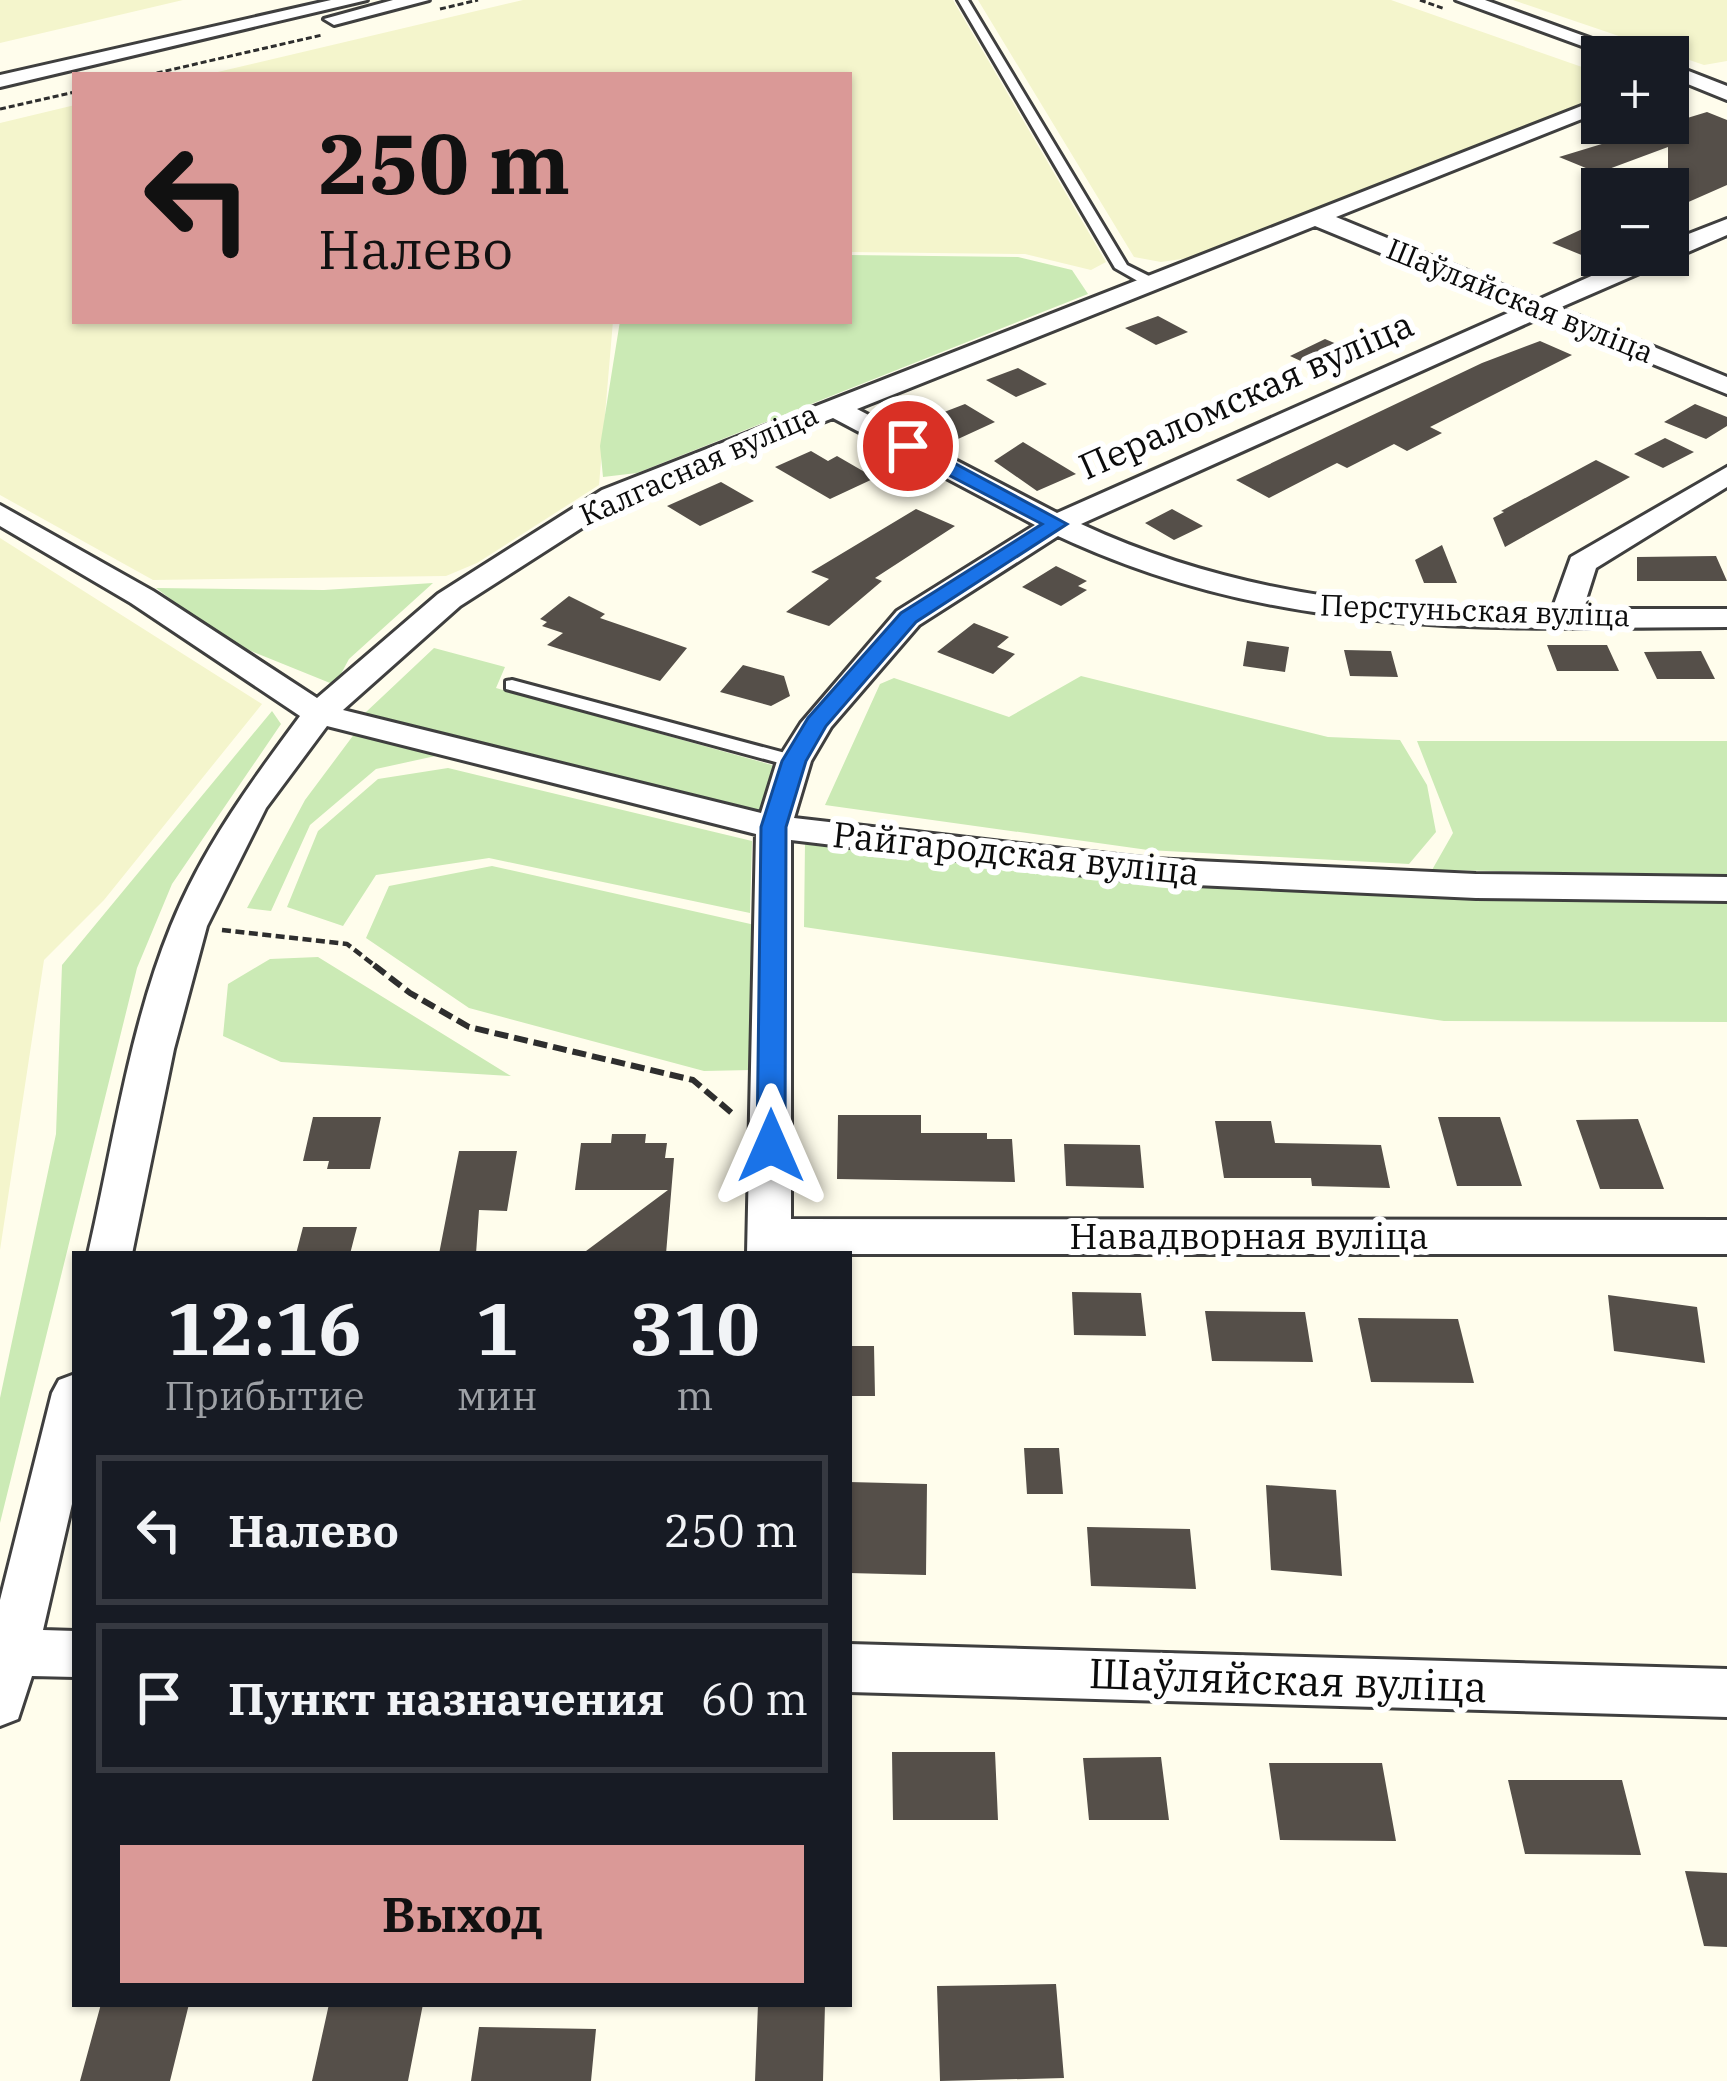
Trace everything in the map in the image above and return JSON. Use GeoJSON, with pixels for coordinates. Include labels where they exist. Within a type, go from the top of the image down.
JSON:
{"type":"FeatureCollection","features":[{"type":"Feature","properties":{"kind":"street"},"geometry":{"type":"LineString","coordinates":[[0,81],[357,0]]}},
{"type":"Feature","properties":{"kind":"street"},"geometry":{"type":"LineString","coordinates":[[1466,0],[1581,39]]}},
{"type":"Feature","properties":{"kind":"street"},"geometry":{"type":"LineString","coordinates":[[103,72],[426,5]]}},
{"type":"Feature","properties":{"kind":"street"},"geometry":{"type":"LineString","coordinates":[[1689,78],[1727,68]]}},
{"type":"Feature","properties":{"kind":"street"},"geometry":{"type":"LineString","coordinates":[[0,95],[72,79]]}},
{"type":"Feature","properties":{"kind":"street"},"geometry":{"type":"LineString","coordinates":[[1689,83],[1727,94]]}},
{"type":"Feature","properties":{"kind":"street","name":"Калгасная вуліца"},"geometry":{"type":"LineString","coordinates":[[111,1251],[154,1049],[189,926],[250,806],[319,714],[449,600],[612,496],[1581,112]]}},
{"type":"Feature","properties":{"kind":"street","name":"Шаўляйская вуліца"},"geometry":{"type":"LineString","coordinates":[[1312,217],[1727,386]]}},
{"type":"Feature","properties":{"kind":"street"},"geometry":{"type":"LineString","coordinates":[[1689,242],[1727,226]]}},
{"type":"Feature","properties":{"kind":"street","name":"Пераломская вуліца"},"geometry":{"type":"LineString","coordinates":[[770,1244],[773,827],[794,761],[817,723],[908,618],[1057,524],[1608,276]]}},
{"type":"Feature","properties":{"kind":"street","name":"Перстуньская вуліца"},"geometry":{"type":"LineString","coordinates":[[833,407],[1057,524],[1186,578],[1335,611],[1727,618]]}},
{"type":"Feature","properties":{"kind":"street"},"geometry":{"type":"LineString","coordinates":[[1565,617],[1582,563],[1727,475]]}},
{"type":"Feature","properties":{"kind":"street","name":"Райгародская вуліца"},"geometry":{"type":"LineString","coordinates":[[0,514],[142,597],[319,714],[773,827],[1152,871],[1476,886],[1727,889]]}},
{"type":"Feature","properties":{"kind":"street","name":"Навадворная вуліца"},"geometry":{"type":"LineString","coordinates":[[770,1244],[1727,1238]]}},
{"type":"Feature","properties":{"kind":"street"},"geometry":{"type":"LineString","coordinates":[[0,1702],[72,1405]]}},
{"type":"Feature","properties":{"kind":"street"},"geometry":{"type":"LineString","coordinates":[[10,1652],[72,1654]]}},
{"type":"Feature","properties":{"kind":"street","name":"Шаўляйская вуліца"},"geometry":{"type":"LineString","coordinates":[[852,1668],[1727,1693]]}},
{"type":"Feature","properties":{"kind":"lane"},"geometry":{"type":"LineString","coordinates":[[963,0],[1122,268],[1148,281]]}},
{"type":"Feature","properties":{"kind":"lane"},"geometry":{"type":"LineString","coordinates":[[512,686],[794,761]]}},
{"type":"Feature","properties":{"kind":"path"},"geometry":{"type":"LineString","coordinates":[[426,5],[478,0]]}},
{"type":"Feature","properties":{"kind":"path"},"geometry":{"type":"LineString","coordinates":[[161,72],[324,35]]}},
{"type":"Feature","properties":{"kind":"path"},"geometry":{"type":"LineString","coordinates":[[0,109],[72,93]]}},
{"type":"Feature","properties":{"kind":"path"},"geometry":{"type":"LineString","coordinates":[[189,926],[346,944],[410,992],[469,1027],[693,1079],[771,1146]]}},
{"type":"Feature","properties":{"kind":"green space"},"geometry":{"type":"Polygon","coordinates":[[[0,0],[183,0],[0,43],[0,0]]]}},
{"type":"Feature","properties":{"kind":"green space"},"geometry":{"type":"Polygon","coordinates":[[[523,0],[953,0],[1106,262],[1091,270],[1025,254],[852,252],[852,72],[218,72],[523,0]]]}},
{"type":"Feature","properties":{"kind":"green space"},"geometry":{"type":"Polygon","coordinates":[[[978,0],[1391,0],[1581,67],[1581,105],[1195,257],[1161,262],[1134,257],[978,0]]]}},
{"type":"Feature","properties":{"kind":"green space"},"geometry":{"type":"Polygon","coordinates":[[[1513,0],[1727,0],[1727,61],[1704,65],[1689,60],[1689,36],[1619,36],[1513,0]]]}},
{"type":"Feature","properties":{"kind":"green space"},"geometry":{"type":"Polygon","coordinates":[[[72,106],[72,324],[613,324],[599,485],[477,563],[446,576],[153,580],[0,495],[0,123],[72,106]]]}},
{"type":"Feature","properties":{"kind":"green space"},"geometry":{"type":"Polygon","coordinates":[[[852,255],[1018,257],[1072,270],[1088,294],[637,473],[603,477],[600,446],[620,324],[852,324],[852,255]]]}},
{"type":"Feature","properties":{"kind":"green space"},"geometry":{"type":"Polygon","coordinates":[[[0,538],[262,704],[104,900],[44,960],[0,1250],[0,538]]]}},
{"type":"Feature","properties":{"kind":"green space"},"geometry":{"type":"Polygon","coordinates":[[[433,583],[349,659],[335,685],[226,641],[156,588],[324,590],[433,583]]]}},
{"type":"Feature","properties":{"kind":"green space"},"geometry":{"type":"Polygon","coordinates":[[[434,648],[505,667],[496,688],[772,765],[769,813],[365,713],[434,648]]]}},
{"type":"Feature","properties":{"kind":"green space"},"geometry":{"type":"Polygon","coordinates":[[[1081,676],[1328,737],[1400,740],[1427,785],[1436,832],[1409,864],[1148,850],[825,805],[880,684],[894,678],[1009,717],[1081,676]]]}},
{"type":"Feature","properties":{"kind":"green space"},"geometry":{"type":"Polygon","coordinates":[[[272,711],[281,724],[172,884],[137,968],[0,1523],[0,1398],[56,1134],[62,965],[272,711]]]}},
{"type":"Feature","properties":{"kind":"green space"},"geometry":{"type":"Polygon","coordinates":[[[358,729],[440,755],[376,769],[310,825],[271,911],[247,908],[305,800],[358,729]]]}},
{"type":"Feature","properties":{"kind":"green space"},"geometry":{"type":"Polygon","coordinates":[[[1417,741],[1727,741],[1727,875],[1432,870],[1453,833],[1417,741]]]}},
{"type":"Feature","properties":{"kind":"green space"},"geometry":{"type":"Polygon","coordinates":[[[448,768],[752,841],[750,913],[489,858],[376,875],[343,926],[287,907],[318,831],[378,779],[448,768]]]}},
{"type":"Feature","properties":{"kind":"green space"},"geometry":{"type":"Polygon","coordinates":[[[805,843],[1175,886],[1727,899],[1727,1022],[1444,1021],[804,927],[805,843]]]}},
{"type":"Feature","properties":{"kind":"green space"},"geometry":{"type":"Polygon","coordinates":[[[492,866],[755,925],[751,1070],[704,1071],[469,1008],[366,938],[389,886],[492,866]]]}},
{"type":"Feature","properties":{"kind":"green space"},"geometry":{"type":"Polygon","coordinates":[[[318,957],[511,1076],[281,1062],[223,1036],[228,984],[270,959],[318,957]]]}},
{"type":"Feature","properties":{"kind":"building"},"geometry":{"type":"Polygon","coordinates":[[[1707,112],[1727,120],[1727,185],[1689,202],[1689,168],[1668,168],[1668,147],[1611,168],[1586,168],[1559,157],[1602,144],[1689,144],[1689,117],[1707,112]]]}},
{"type":"Feature","properties":{"kind":"building"},"geometry":{"type":"Polygon","coordinates":[[[1581,230],[1581,255],[1552,243],[1581,230]]]}},
{"type":"Feature","properties":{"kind":"building"},"geometry":{"type":"Polygon","coordinates":[[[1158,316],[1188,332],[1156,345],[1125,328],[1158,316]]]}},
{"type":"Feature","properties":{"kind":"building"},"geometry":{"type":"Polygon","coordinates":[[[1325,339],[1360,354],[1320,370],[1290,356],[1325,339]]]}},
{"type":"Feature","properties":{"kind":"building"},"geometry":{"type":"Polygon","coordinates":[[[1540,341],[1572,355],[1430,427],[1442,433],[1407,451],[1394,444],[1347,468],[1337,463],[1269,498],[1236,480],[1482,363],[1540,341]]]}},
{"type":"Feature","properties":{"kind":"building"},"geometry":{"type":"Polygon","coordinates":[[[1018,368],[1047,384],[1016,397],[986,380],[1018,368]]]}},
{"type":"Feature","properties":{"kind":"building"},"geometry":{"type":"Polygon","coordinates":[[[965,404],[995,422],[958,439],[926,419],[965,404]]]}},
{"type":"Feature","properties":{"kind":"building"},"geometry":{"type":"Polygon","coordinates":[[[1695,404],[1727,417],[1727,426],[1706,439],[1664,422],[1695,404]]]}},
{"type":"Feature","properties":{"kind":"building"},"geometry":{"type":"Polygon","coordinates":[[[1665,438],[1694,452],[1663,468],[1634,454],[1665,438]]]}},
{"type":"Feature","properties":{"kind":"building"},"geometry":{"type":"Polygon","coordinates":[[[1023,442],[1076,474],[1037,491],[994,461],[1023,442]]]}},
{"type":"Feature","properties":{"kind":"building"},"geometry":{"type":"Polygon","coordinates":[[[811,451],[828,461],[837,456],[875,478],[830,499],[775,467],[811,451]]]}},
{"type":"Feature","properties":{"kind":"building"},"geometry":{"type":"Polygon","coordinates":[[[1596,460],[1630,477],[1505,547],[1493,518],[1596,460]]]}},
{"type":"Feature","properties":{"kind":"building"},"geometry":{"type":"Polygon","coordinates":[[[721,482],[754,501],[700,526],[667,506],[721,482]]]}},
{"type":"Feature","properties":{"kind":"building"},"geometry":{"type":"Polygon","coordinates":[[[916,509],[955,526],[875,578],[882,581],[829,626],[786,612],[829,579],[811,572],[916,509]]]}},
{"type":"Feature","properties":{"kind":"building"},"geometry":{"type":"Polygon","coordinates":[[[1172,509],[1203,526],[1174,540],[1145,523],[1172,509]]]}},
{"type":"Feature","properties":{"kind":"building"},"geometry":{"type":"Polygon","coordinates":[[[1442,545],[1457,583],[1424,583],[1415,560],[1442,545]]]}},
{"type":"Feature","properties":{"kind":"building"},"geometry":{"type":"Polygon","coordinates":[[[1716,556],[1727,581],[1637,581],[1637,557],[1716,556]]]}},
{"type":"Feature","properties":{"kind":"building"},"geometry":{"type":"Polygon","coordinates":[[[1056,566],[1087,581],[1078,586],[1087,590],[1061,606],[1022,587],[1056,566]]]}},
{"type":"Feature","properties":{"kind":"building"},"geometry":{"type":"Polygon","coordinates":[[[569,596],[605,614],[600,618],[687,648],[660,681],[547,645],[563,633],[542,626],[547,622],[540,619],[569,596]]]}},
{"type":"Feature","properties":{"kind":"building"},"geometry":{"type":"Polygon","coordinates":[[[974,623],[1009,637],[997,647],[1015,654],[993,674],[937,652],[974,623]]]}},
{"type":"Feature","properties":{"kind":"building"},"geometry":{"type":"Polygon","coordinates":[[[1247,641],[1289,647],[1285,672],[1243,666],[1247,641]]]}},
{"type":"Feature","properties":{"kind":"building"},"geometry":{"type":"Polygon","coordinates":[[[1547,645],[1607,645],[1619,671],[1557,671],[1547,645]]]}},
{"type":"Feature","properties":{"kind":"building"},"geometry":{"type":"Polygon","coordinates":[[[1344,650],[1391,651],[1398,677],[1350,676],[1344,650]]]}},
{"type":"Feature","properties":{"kind":"building"},"geometry":{"type":"Polygon","coordinates":[[[1701,651],[1715,679],[1657,679],[1644,652],[1701,651]]]}},
{"type":"Feature","properties":{"kind":"building"},"geometry":{"type":"Polygon","coordinates":[[[743,665],[784,676],[790,696],[771,706],[720,692],[743,665]]]}},
{"type":"Feature","properties":{"kind":"building"},"geometry":{"type":"Polygon","coordinates":[[[838,1115],[921,1115],[921,1133],[987,1133],[987,1139],[1012,1139],[1015,1182],[837,1179],[838,1115]]]}},
{"type":"Feature","properties":{"kind":"building"},"geometry":{"type":"Polygon","coordinates":[[[313,1117],[381,1117],[370,1169],[327,1169],[329,1161],[303,1161],[313,1117]]]}},
{"type":"Feature","properties":{"kind":"building"},"geometry":{"type":"Polygon","coordinates":[[[1438,1117],[1500,1117],[1522,1186],[1457,1186],[1438,1117]]]}},
{"type":"Feature","properties":{"kind":"building"},"geometry":{"type":"Polygon","coordinates":[[[1638,1119],[1664,1189],[1600,1189],[1576,1120],[1638,1119]]]}},
{"type":"Feature","properties":{"kind":"building"},"geometry":{"type":"Polygon","coordinates":[[[1215,1121],[1271,1121],[1275,1143],[1381,1145],[1390,1188],[1312,1186],[1311,1178],[1224,1178],[1215,1121]]]}},
{"type":"Feature","properties":{"kind":"building"},"geometry":{"type":"Polygon","coordinates":[[[612,1134],[646,1134],[645,1143],[667,1143],[665,1158],[674,1158],[666,1251],[586,1251],[668,1190],[575,1190],[581,1143],[611,1143],[612,1134]]]}},
{"type":"Feature","properties":{"kind":"building"},"geometry":{"type":"Polygon","coordinates":[[[1064,1144],[1140,1145],[1144,1188],[1066,1186],[1064,1144]]]}},
{"type":"Feature","properties":{"kind":"building"},"geometry":{"type":"Polygon","coordinates":[[[459,1151],[517,1151],[507,1211],[479,1210],[476,1251],[440,1251],[459,1151]]]}},
{"type":"Feature","properties":{"kind":"building"},"geometry":{"type":"Polygon","coordinates":[[[303,1227],[357,1227],[351,1251],[297,1251],[303,1227]]]}},
{"type":"Feature","properties":{"kind":"building"},"geometry":{"type":"Polygon","coordinates":[[[1072,1292],[1141,1293],[1146,1336],[1074,1335],[1072,1292]]]}},
{"type":"Feature","properties":{"kind":"building"},"geometry":{"type":"Polygon","coordinates":[[[1608,1295],[1697,1307],[1705,1363],[1614,1351],[1608,1295]]]}},
{"type":"Feature","properties":{"kind":"building"},"geometry":{"type":"Polygon","coordinates":[[[1205,1311],[1305,1312],[1313,1362],[1212,1361],[1205,1311]]]}},
{"type":"Feature","properties":{"kind":"building"},"geometry":{"type":"Polygon","coordinates":[[[1358,1318],[1458,1319],[1474,1383],[1371,1382],[1358,1318]]]}},
{"type":"Feature","properties":{"kind":"building"},"geometry":{"type":"Polygon","coordinates":[[[852,1346],[874,1346],[875,1396],[852,1396],[852,1346]]]}},
{"type":"Feature","properties":{"kind":"building"},"geometry":{"type":"Polygon","coordinates":[[[1024,1448],[1059,1448],[1063,1494],[1027,1494],[1024,1448]]]}},
{"type":"Feature","properties":{"kind":"building"},"geometry":{"type":"Polygon","coordinates":[[[852,1482],[927,1484],[926,1575],[852,1573],[852,1482]]]}},
{"type":"Feature","properties":{"kind":"building"},"geometry":{"type":"Polygon","coordinates":[[[1266,1485],[1336,1490],[1342,1576],[1271,1570],[1266,1485]]]}},
{"type":"Feature","properties":{"kind":"building"},"geometry":{"type":"Polygon","coordinates":[[[1087,1527],[1190,1529],[1196,1589],[1091,1586],[1087,1527]]]}},
{"type":"Feature","properties":{"kind":"building"},"geometry":{"type":"Polygon","coordinates":[[[892,1752],[995,1752],[998,1820],[893,1820],[892,1752]]]}},
{"type":"Feature","properties":{"kind":"building"},"geometry":{"type":"Polygon","coordinates":[[[1161,1757],[1169,1820],[1089,1820],[1083,1758],[1161,1757]]]}},
{"type":"Feature","properties":{"kind":"building"},"geometry":{"type":"Polygon","coordinates":[[[1269,1763],[1382,1763],[1396,1841],[1280,1840],[1269,1763]]]}},
{"type":"Feature","properties":{"kind":"building"},"geometry":{"type":"Polygon","coordinates":[[[1508,1780],[1622,1780],[1641,1855],[1525,1854],[1508,1780]]]}},
{"type":"Feature","properties":{"kind":"building"},"geometry":{"type":"Polygon","coordinates":[[[1685,1871],[1727,1873],[1727,1947],[1704,1946],[1685,1871]]]}},
{"type":"Feature","properties":{"kind":"building"},"geometry":{"type":"Polygon","coordinates":[[[1056,1984],[1064,2078],[940,2081],[937,1986],[1056,1984]]]}},
{"type":"Feature","properties":{"kind":"building"},"geometry":{"type":"Polygon","coordinates":[[[100,2007],[188,2007],[170,2081],[80,2081],[100,2007]]]}},
{"type":"Feature","properties":{"kind":"building"},"geometry":{"type":"Polygon","coordinates":[[[328,2007],[422,2007],[408,2081],[312,2081],[328,2007]]]}},
{"type":"Feature","properties":{"kind":"building"},"geometry":{"type":"Polygon","coordinates":[[[758,2007],[825,2007],[823,2081],[755,2081],[758,2007]]]}},
{"type":"Feature","properties":{"kind":"building"},"geometry":{"type":"Polygon","coordinates":[[[479,2027],[596,2029],[591,2081],[471,2081],[479,2027]]]}},
{"type":"Feature","properties":{"kind":"route"},"geometry":{"type":"LineString","coordinates":[[771,1146],[773,827],[794,761],[817,723],[908,618],[1057,524],[908,446]]}}]}
